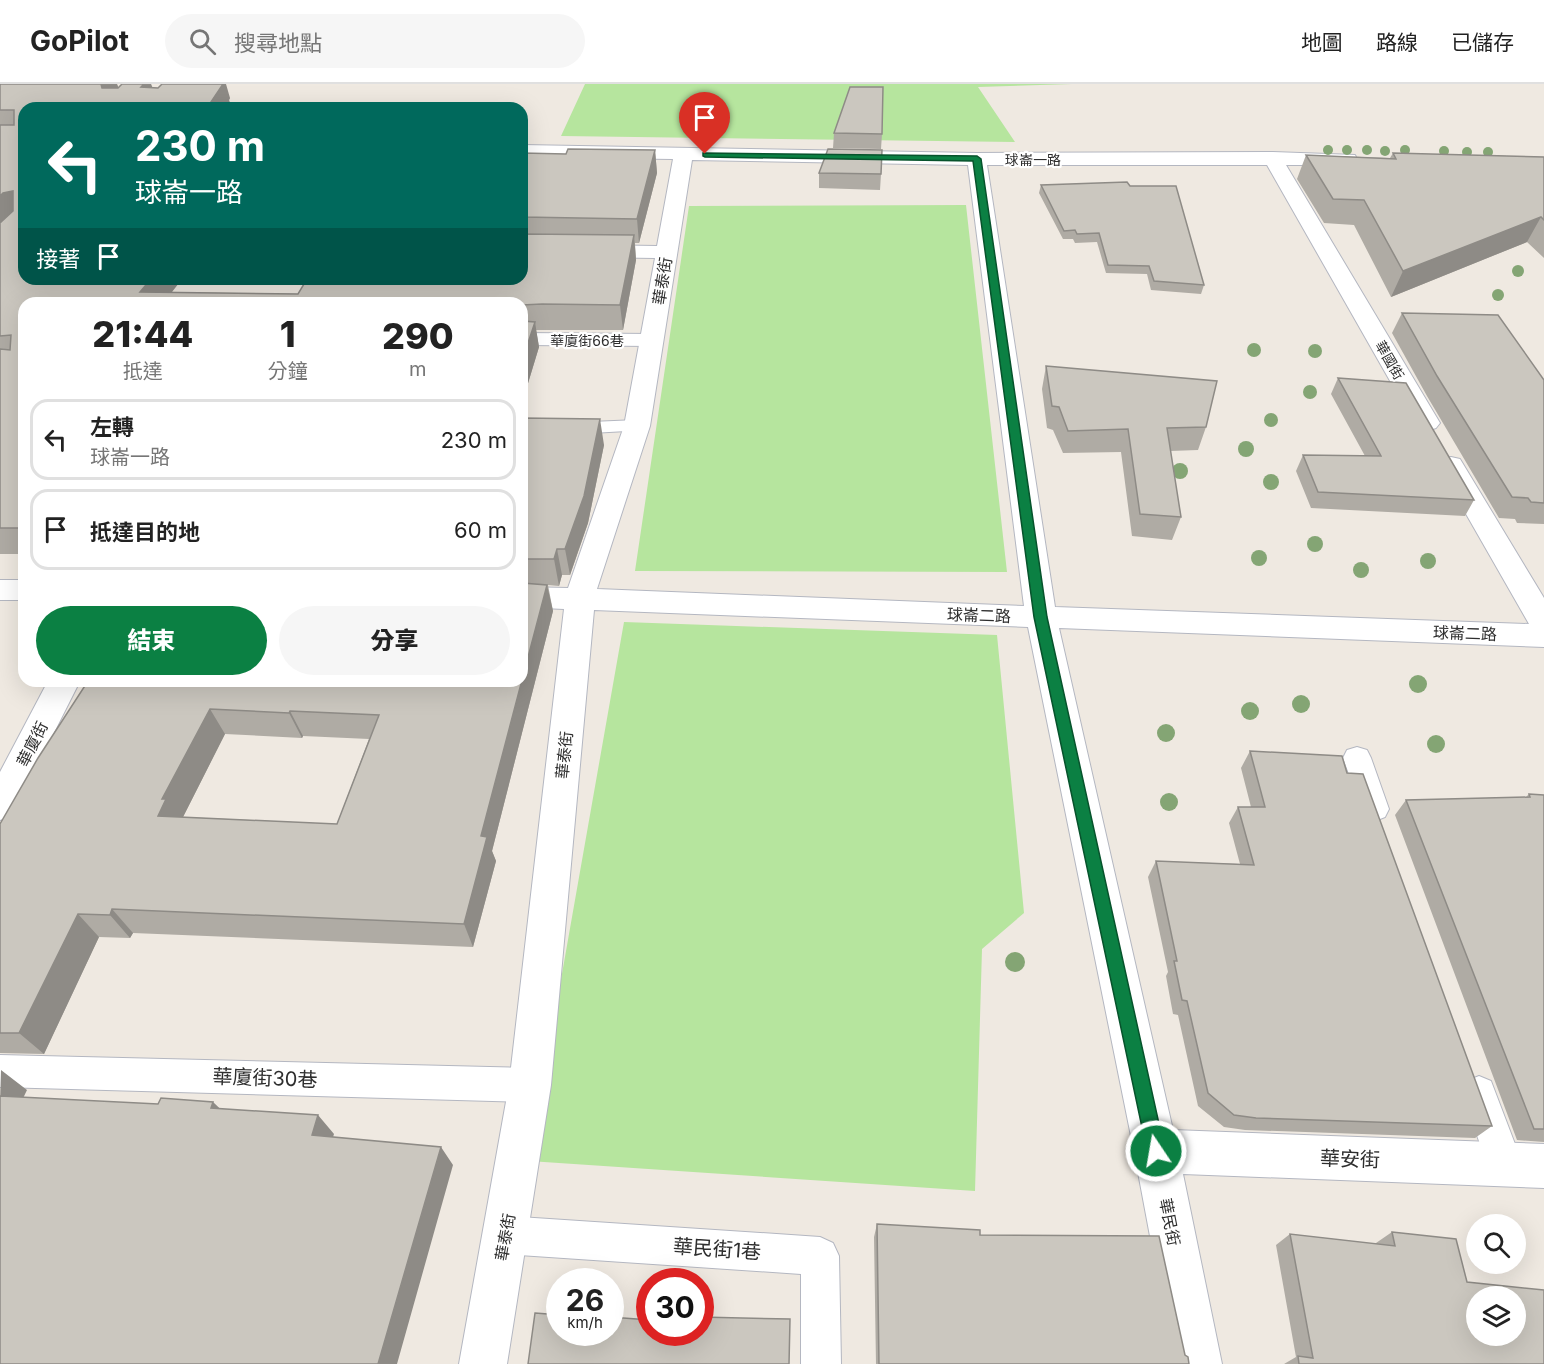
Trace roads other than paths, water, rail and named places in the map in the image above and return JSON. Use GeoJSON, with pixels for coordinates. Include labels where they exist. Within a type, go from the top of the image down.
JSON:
{"type":"FeatureCollection","features":[{"type":"Feature","properties":{"kind":"street","name":"球崙一路"},"geometry":{"type":"LineString","coordinates":[[528,151],[977,159],[1367,159]]}},
{"type":"Feature","properties":{"kind":"street","name":"華泰街"},"geometry":{"type":"LineString","coordinates":[[483,1364],[530,1085],[580,597],[637,426],[683,154]]}},
{"type":"Feature","properties":{"kind":"street","name":"華國街"},"geometry":{"type":"LineString","coordinates":[[1273,158],[1544,624]]}},
{"type":"Feature","properties":{"kind":"street","name":"華民街"},"geometry":{"type":"LineString","coordinates":[[977,159],[1041,617],[1156,1151],[1198,1364]]}},
{"type":"Feature","properties":{"kind":"street"},"geometry":{"type":"LineString","coordinates":[[528,250],[667,252]]}},
{"type":"Feature","properties":{"kind":"street"},"geometry":{"type":"LineString","coordinates":[[0,590],[18,590]]}},
{"type":"Feature","properties":{"kind":"street","name":"球崙二路"},"geometry":{"type":"LineString","coordinates":[[528,597],[580,597],[1544,636]]}},
{"type":"Feature","properties":{"kind":"street","name":"華廈街"},"geometry":{"type":"LineString","coordinates":[[0,806],[61,687]]}},
{"type":"Feature","properties":{"kind":"street","name":"華安街"},"geometry":{"type":"LineString","coordinates":[[1156,1151],[1524,1166]]}},
{"type":"Feature","properties":{"kind":"lane","name":"華廈街66巷"},"geometry":{"type":"LineString","coordinates":[[528,339],[653,340]]}},
{"type":"Feature","properties":{"kind":"lane"},"geometry":{"type":"LineString","coordinates":[[528,431],[637,426]]}},
{"type":"Feature","properties":{"kind":"lane"},"geometry":{"type":"LineString","coordinates":[[1357,758],[1385,835]]}},
{"type":"Feature","properties":{"kind":"lane"},"geometry":{"type":"LineString","coordinates":[[1469,1066],[1524,1166]]}},
{"type":"Feature","properties":{"kind":"lane","name":"華廈街30巷"},"geometry":{"type":"LineString","coordinates":[[0,1071],[530,1085]]}},
{"type":"Feature","properties":{"kind":"lane","name":"華民街1巷"},"geometry":{"type":"LineString","coordinates":[[506,1235],[820,1256],[821,1364]]}}]}
